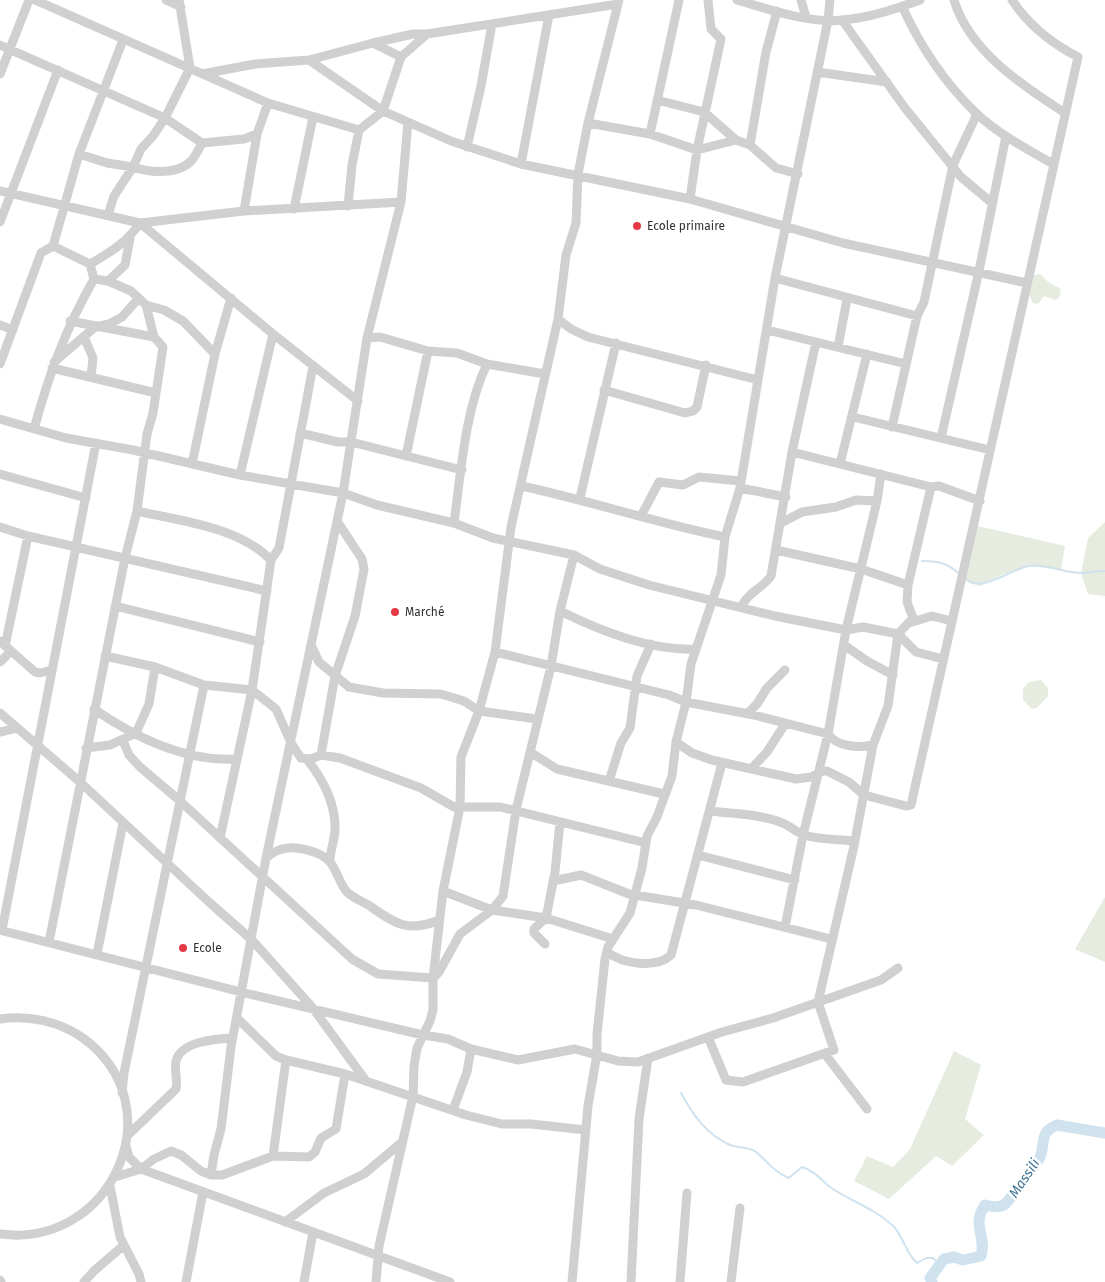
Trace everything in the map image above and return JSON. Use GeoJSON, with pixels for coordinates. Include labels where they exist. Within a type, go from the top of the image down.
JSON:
{"type":"FeatureCollection","features":[{"type":"Feature","properties":{"kind":"street"},"geometry":{"type":"LineString","coordinates":[[0,74],[30,0]]}},
{"type":"Feature","properties":{"kind":"street"},"geometry":{"type":"LineString","coordinates":[[35,0],[268,103],[359,130]]}},
{"type":"Feature","properties":{"kind":"street"},"geometry":{"type":"LineString","coordinates":[[108,215],[114,196],[133,167],[141,149],[153,136],[164,118],[190,68],[180,4],[166,0]]}},
{"type":"Feature","properties":{"kind":"street"},"geometry":{"type":"LineString","coordinates":[[650,134],[679,0]]}},
{"type":"Feature","properties":{"kind":"street"},"geometry":{"type":"LineString","coordinates":[[690,199],[704,112],[721,39],[711,29],[708,0]]}},
{"type":"Feature","properties":{"kind":"street"},"geometry":{"type":"LineString","coordinates":[[737,0],[777,12],[828,20],[842,20],[881,13],[920,0]]}},
{"type":"Feature","properties":{"kind":"street"},"geometry":{"type":"LineString","coordinates":[[801,0],[806,17]]}},
{"type":"Feature","properties":{"kind":"street"},"geometry":{"type":"LineString","coordinates":[[572,1282],[586,1130],[597,1054],[597,1034],[607,952],[613,939],[626,922],[635,895],[646,843],[673,769],[676,742],[686,702],[691,664],[721,576],[726,537],[740,484],[775,278],[798,174],[828,20],[830,0]]}},
{"type":"Feature","properties":{"kind":"street"},"geometry":{"type":"LineString","coordinates":[[954,0],[958,13],[975,39],[996,61],[1029,90],[1065,114]]}},
{"type":"Feature","properties":{"kind":"street"},"geometry":{"type":"LineString","coordinates":[[676,742],[692,753],[722,763],[751,769],[804,779],[823,771],[835,773],[864,795],[906,806],[911,805],[1078,56],[1057,46],[1030,24],[1012,0]]}},
{"type":"Feature","properties":{"kind":"street"},"geometry":{"type":"LineString","coordinates":[[202,74],[255,64],[309,60],[413,34],[427,34],[492,24],[618,2],[588,124],[578,174],[576,223],[566,255],[558,319],[527,449],[522,486],[511,528],[495,652],[479,711],[461,757],[460,807],[443,891],[433,978],[432,1010],[414,1066],[413,1096],[401,1143],[379,1256],[376,1282]]}},
{"type":"Feature","properties":{"kind":"street"},"geometry":{"type":"LineString","coordinates":[[902,6],[925,50],[946,81],[977,114],[1006,136],[1053,164]]}},
{"type":"Feature","properties":{"kind":"street"},"geometry":{"type":"LineString","coordinates":[[750,145],[766,52],[777,12]]}},
{"type":"Feature","properties":{"kind":"street"},"geometry":{"type":"LineString","coordinates":[[521,164],[549,15]]}},
{"type":"Feature","properties":{"kind":"street"},"geometry":{"type":"LineString","coordinates":[[842,20],[905,108],[961,177],[992,203]]}},
{"type":"Feature","properties":{"kind":"street"},"geometry":{"type":"LineString","coordinates":[[466,147],[481,86],[492,24]]}},
{"type":"Feature","properties":{"kind":"street"},"geometry":{"type":"LineString","coordinates":[[348,206],[352,165],[359,130],[383,111],[401,57],[427,34]]}},
{"type":"Feature","properties":{"kind":"street"},"geometry":{"type":"LineString","coordinates":[[0,364],[42,253],[53,246],[79,154],[123,40]]}},
{"type":"Feature","properties":{"kind":"street"},"geometry":{"type":"LineString","coordinates":[[373,43],[401,57]]}},
{"type":"Feature","properties":{"kind":"street"},"geometry":{"type":"LineString","coordinates":[[0,45],[164,118],[202,143],[244,139],[257,134]]}},
{"type":"Feature","properties":{"kind":"street"},"geometry":{"type":"LineString","coordinates":[[309,60],[383,111],[466,147],[521,164],[578,174],[690,199],[787,225],[844,243],[1027,283]]}},
{"type":"Feature","properties":{"kind":"street"},"geometry":{"type":"LineString","coordinates":[[0,222],[58,70]]}},
{"type":"Feature","properties":{"kind":"street"},"geometry":{"type":"LineString","coordinates":[[817,72],[887,82]]}},
{"type":"Feature","properties":{"kind":"street"},"geometry":{"type":"LineString","coordinates":[[657,100],[704,112],[736,140],[750,145],[776,168],[798,174]]}},
{"type":"Feature","properties":{"kind":"street"},"geometry":{"type":"LineString","coordinates":[[244,211],[257,134],[268,103]]}},
{"type":"Feature","properties":{"kind":"street"},"geometry":{"type":"LineString","coordinates":[[892,426],[917,316],[924,302],[953,165],[977,114]]}},
{"type":"Feature","properties":{"kind":"street"},"geometry":{"type":"LineString","coordinates":[[294,209],[313,117]]}},
{"type":"Feature","properties":{"kind":"street"},"geometry":{"type":"LineString","coordinates":[[211,1175],[214,1154],[221,1129],[232,1038],[266,858],[343,492],[368,338],[401,202],[408,122]]}},
{"type":"Feature","properties":{"kind":"street"},"geometry":{"type":"LineString","coordinates":[[588,124],[650,134],[697,150],[736,140]]}},
{"type":"Feature","properties":{"kind":"street"},"geometry":{"type":"LineString","coordinates":[[942,438],[979,271],[1006,136]]}},
{"type":"Feature","properties":{"kind":"street"},"geometry":{"type":"LineString","coordinates":[[79,154],[107,163],[146,171],[179,169],[194,158],[202,143]]}},
{"type":"Feature","properties":{"kind":"street"},"geometry":{"type":"LineString","coordinates":[[0,191],[63,207],[140,223],[244,211],[401,202]]}},
{"type":"Feature","properties":{"kind":"street"},"geometry":{"type":"LineString","coordinates":[[108,281],[125,265],[130,238],[140,223]]}},
{"type":"Feature","properties":{"kind":"street"},"geometry":{"type":"LineString","coordinates":[[140,223],[273,334],[358,401]]}},
{"type":"Feature","properties":{"kind":"street"},"geometry":{"type":"LineString","coordinates":[[90,264],[130,238]]}},
{"type":"Feature","properties":{"kind":"street"},"geometry":{"type":"LineString","coordinates":[[34,429],[53,365],[70,321],[94,278],[90,264],[53,246]]}},
{"type":"Feature","properties":{"kind":"street"},"geometry":{"type":"LineString","coordinates":[[94,278],[108,281],[131,292],[142,302],[164,310],[182,321],[215,354]]}},
{"type":"Feature","properties":{"kind":"street"},"geometry":{"type":"LineString","coordinates":[[775,278],[847,299],[917,316]]}},
{"type":"Feature","properties":{"kind":"street"},"geometry":{"type":"LineString","coordinates":[[192,464],[215,354],[231,298]]}},
{"type":"Feature","properties":{"kind":"street"},"geometry":{"type":"LineString","coordinates":[[838,347],[847,299]]}},
{"type":"Feature","properties":{"kind":"street"},"geometry":{"type":"LineString","coordinates":[[53,365],[95,327],[116,320],[142,302]]}},
{"type":"Feature","properties":{"kind":"street"},"geometry":{"type":"LineString","coordinates":[[48,942],[115,606],[137,510],[163,347],[154,337],[142,302]]}},
{"type":"Feature","properties":{"kind":"street"},"geometry":{"type":"LineString","coordinates":[[558,319],[571,329],[588,337],[706,365],[758,380]]}},
{"type":"Feature","properties":{"kind":"street"},"geometry":{"type":"LineString","coordinates":[[70,321],[154,337]]}},
{"type":"Feature","properties":{"kind":"street"},"geometry":{"type":"LineString","coordinates":[[0,324],[14,330]]}},
{"type":"Feature","properties":{"kind":"street"},"geometry":{"type":"LineString","coordinates":[[767,330],[906,364]]}},
{"type":"Feature","properties":{"kind":"street"},"geometry":{"type":"LineString","coordinates":[[240,476],[273,334]]}},
{"type":"Feature","properties":{"kind":"street"},"geometry":{"type":"LineString","coordinates":[[84,337],[93,358],[92,377]]}},
{"type":"Feature","properties":{"kind":"street"},"geometry":{"type":"LineString","coordinates":[[368,338],[380,338],[428,351],[457,353],[487,364],[545,374]]}},
{"type":"Feature","properties":{"kind":"street"},"geometry":{"type":"LineString","coordinates":[[740,607],[748,594],[764,584],[771,576],[786,497],[792,452],[816,342]]}},
{"type":"Feature","properties":{"kind":"street"},"geometry":{"type":"LineString","coordinates":[[580,498],[616,343]]}},
{"type":"Feature","properties":{"kind":"street"},"geometry":{"type":"LineString","coordinates":[[406,456],[428,351]]}},
{"type":"Feature","properties":{"kind":"street"},"geometry":{"type":"LineString","coordinates":[[840,464],[867,354]]}},
{"type":"Feature","properties":{"kind":"street"},"geometry":{"type":"LineString","coordinates":[[454,523],[473,405],[479,380],[487,364]]}},
{"type":"Feature","properties":{"kind":"street"},"geometry":{"type":"LineString","coordinates":[[53,365],[156,393]]}},
{"type":"Feature","properties":{"kind":"street"},"geometry":{"type":"LineString","coordinates":[[604,390],[685,413],[693,411],[697,407],[706,365]]}},
{"type":"Feature","properties":{"kind":"street"},"geometry":{"type":"LineString","coordinates":[[220,838],[252,690],[271,560],[280,548],[313,366]]}},
{"type":"Feature","properties":{"kind":"street"},"geometry":{"type":"LineString","coordinates":[[853,417],[990,450]]}},
{"type":"Feature","properties":{"kind":"street"},"geometry":{"type":"LineString","coordinates":[[0,419],[96,444],[146,453],[240,476],[343,492],[377,505],[454,523],[510,542],[574,555],[600,569],[649,585],[846,630],[863,627],[898,634],[916,652],[944,659]]}},
{"type":"Feature","properties":{"kind":"street"},"geometry":{"type":"LineString","coordinates":[[300,433],[338,442],[351,442],[462,470]]}},
{"type":"Feature","properties":{"kind":"street"},"geometry":{"type":"LineString","coordinates":[[96,444],[1,930],[241,992],[312,1007],[423,1035],[448,1038],[471,1049],[518,1060],[575,1049],[631,1063],[708,1037],[773,1018],[881,980],[898,968]]}},
{"type":"Feature","properties":{"kind":"street"},"geometry":{"type":"LineString","coordinates":[[792,452],[931,487],[939,486],[980,501]]}},
{"type":"Feature","properties":{"kind":"street"},"geometry":{"type":"LineString","coordinates":[[0,474],[86,498]]}},
{"type":"Feature","properties":{"kind":"street"},"geometry":{"type":"LineString","coordinates":[[785,927],[803,835],[828,734],[846,630],[877,500],[881,474]]}},
{"type":"Feature","properties":{"kind":"street"},"geometry":{"type":"LineString","coordinates":[[641,516],[659,482],[683,485],[699,477],[740,484],[786,497]]}},
{"type":"Feature","properties":{"kind":"street"},"geometry":{"type":"LineString","coordinates":[[522,486],[580,498],[673,526],[726,537]]}},
{"type":"Feature","properties":{"kind":"street"},"geometry":{"type":"LineString","coordinates":[[708,1037],[726,1080],[730,1082],[743,1082],[834,1050],[818,1002],[864,795],[873,745],[886,713],[898,634],[909,623],[913,614],[908,602],[908,585],[931,487]]}},
{"type":"Feature","properties":{"kind":"street"},"geometry":{"type":"LineString","coordinates":[[781,523],[802,512],[836,507],[856,500],[877,500]]}},
{"type":"Feature","properties":{"kind":"street"},"geometry":{"type":"LineString","coordinates":[[137,510],[229,533],[255,546],[271,560]]}},
{"type":"Feature","properties":{"kind":"street"},"geometry":{"type":"LineString","coordinates":[[321,755],[335,676],[355,616],[364,569],[362,558],[337,521]]}},
{"type":"Feature","properties":{"kind":"street"},"geometry":{"type":"LineString","coordinates":[[0,527],[28,536],[267,591]]}},
{"type":"Feature","properties":{"kind":"street"},"geometry":{"type":"LineString","coordinates":[[0,662],[28,536]]}},
{"type":"Feature","properties":{"kind":"street"},"geometry":{"type":"LineString","coordinates":[[776,550],[861,569],[908,585]]}},
{"type":"Feature","properties":{"kind":"street"},"geometry":{"type":"LineString","coordinates":[[123,741],[125,749],[140,767],[179,800],[336,946],[365,968],[378,974],[433,978],[439,972],[460,934],[492,910],[500,902],[505,890],[516,810],[537,719],[552,666],[560,612],[574,555]]}},
{"type":"Feature","properties":{"kind":"street"},"geometry":{"type":"LineString","coordinates":[[115,606],[260,642]]}},
{"type":"Feature","properties":{"kind":"street"},"geometry":{"type":"LineString","coordinates":[[560,612],[600,630],[651,644],[696,650]]}},
{"type":"Feature","properties":{"kind":"street"},"geometry":{"type":"LineString","coordinates":[[909,623],[932,616],[952,620]]}},
{"type":"Feature","properties":{"kind":"street"},"geometry":{"type":"LineString","coordinates":[[310,643],[319,662],[349,687],[363,691],[450,696],[473,706],[479,711],[537,719]]}},
{"type":"Feature","properties":{"kind":"street"},"geometry":{"type":"LineString","coordinates":[[609,781],[622,743],[630,728],[635,686],[641,663],[651,644]]}},
{"type":"Feature","properties":{"kind":"street"},"geometry":{"type":"LineString","coordinates":[[844,645],[867,661],[893,674]]}},
{"type":"Feature","properties":{"kind":"street"},"geometry":{"type":"LineString","coordinates":[[5,646],[36,673],[52,670]]}},
{"type":"Feature","properties":{"kind":"street"},"geometry":{"type":"LineString","coordinates":[[495,652],[635,686],[669,695],[686,702],[747,714],[828,734],[835,741],[842,744],[865,747],[873,745]]}},
{"type":"Feature","properties":{"kind":"street"},"geometry":{"type":"LineString","coordinates":[[105,656],[155,667],[204,685],[252,690],[276,709],[291,743],[301,758],[307,759],[321,755],[340,758],[432,793],[454,807],[487,806],[516,810],[646,843]]}},
{"type":"Feature","properties":{"kind":"street"},"geometry":{"type":"LineString","coordinates":[[86,748],[123,741],[136,733],[149,704],[155,667]]}},
{"type":"Feature","properties":{"kind":"street"},"geometry":{"type":"LineString","coordinates":[[747,714],[757,704],[767,688],[785,670]]}},
{"type":"Feature","properties":{"kind":"street"},"geometry":{"type":"LineString","coordinates":[[122,1093],[124,1073],[145,966],[204,685]]}},
{"type":"Feature","properties":{"kind":"street"},"geometry":{"type":"LineString","coordinates":[[94,708],[117,725],[160,745],[207,759],[236,759]]}},
{"type":"Feature","properties":{"kind":"street"},"geometry":{"type":"LineString","coordinates":[[0,713],[80,782],[166,864],[252,940],[312,1007],[366,1081]]}},
{"type":"Feature","properties":{"kind":"street"},"geometry":{"type":"LineString","coordinates":[[751,769],[763,757],[785,724]]}},
{"type":"Feature","properties":{"kind":"street"},"geometry":{"type":"LineString","coordinates":[[0,732],[17,728]]}},
{"type":"Feature","properties":{"kind":"street"},"geometry":{"type":"LineString","coordinates":[[530,752],[557,769],[664,794]]}},
{"type":"Feature","properties":{"kind":"street"},"geometry":{"type":"LineString","coordinates":[[307,759],[316,771],[333,806],[335,830],[330,862],[342,886],[349,894],[395,923],[408,927],[423,927],[439,920]]}},
{"type":"Feature","properties":{"kind":"street"},"geometry":{"type":"LineString","coordinates":[[607,952],[632,962],[655,962],[668,958],[671,954],[711,811],[722,763]]}},
{"type":"Feature","properties":{"kind":"street"},"geometry":{"type":"LineString","coordinates":[[711,811],[779,821],[803,835],[827,840],[854,841]]}},
{"type":"Feature","properties":{"kind":"street"},"geometry":{"type":"LineString","coordinates":[[545,944],[538,938],[534,929],[546,918],[553,881],[560,822]]}},
{"type":"Feature","properties":{"kind":"street"},"geometry":{"type":"LineString","coordinates":[[97,954],[123,823]]}},
{"type":"Feature","properties":{"kind":"street"},"geometry":{"type":"LineString","coordinates":[[266,858],[280,849],[294,848],[330,862]]}},
{"type":"Feature","properties":{"kind":"street"},"geometry":{"type":"LineString","coordinates":[[698,855],[795,880]]}},
{"type":"Feature","properties":{"kind":"street"},"geometry":{"type":"LineString","coordinates":[[553,881],[581,874],[635,895],[686,903],[831,940]]}},
{"type":"Feature","properties":{"kind":"street"},"geometry":{"type":"LineString","coordinates":[[443,891],[492,910],[546,918],[613,939]]}},
{"type":"Feature","properties":{"kind":"street"},"geometry":{"type":"LineString","coordinates":[[237,1018],[276,1056],[286,1060],[345,1074],[453,1110],[502,1124],[531,1124],[586,1130]]}},
{"type":"Feature","properties":{"kind":"street"},"geometry":{"type":"LineString","coordinates":[[0,1019],[39,1019],[59,1025],[78,1035],[95,1048],[109,1065],[122,1093],[127,1114],[126,1146],[115,1176],[110,1186],[88,1210],[61,1227],[30,1235],[0,1234]]}},
{"type":"Feature","properties":{"kind":"street"},"geometry":{"type":"LineString","coordinates":[[127,1136],[176,1089],[176,1059],[182,1051],[204,1042],[232,1038]]}},
{"type":"Feature","properties":{"kind":"street"},"geometry":{"type":"LineString","coordinates":[[453,1110],[467,1072],[471,1049]]}},
{"type":"Feature","properties":{"kind":"street"},"geometry":{"type":"LineString","coordinates":[[825,1054],[867,1109]]}},
{"type":"Feature","properties":{"kind":"street"},"geometry":{"type":"LineString","coordinates":[[631,1282],[639,1119],[648,1058]]}},
{"type":"Feature","properties":{"kind":"street"},"geometry":{"type":"LineString","coordinates":[[273,1156],[286,1060]]}},
{"type":"Feature","properties":{"kind":"street"},"geometry":{"type":"LineString","coordinates":[[115,1176],[141,1169],[154,1159],[171,1151],[211,1175],[222,1175],[273,1156],[309,1157],[315,1152],[321,1138],[334,1132],[339,1119],[345,1074]]}},
{"type":"Feature","properties":{"kind":"street"},"geometry":{"type":"LineString","coordinates":[[284,1222],[324,1193],[364,1174],[401,1143]]}},
{"type":"Feature","properties":{"kind":"street"},"geometry":{"type":"LineString","coordinates":[[126,1146],[129,1157],[141,1169],[450,1282]]}},
{"type":"Feature","properties":{"kind":"street"},"geometry":{"type":"LineString","coordinates":[[110,1186],[120,1237],[141,1282]]}},
{"type":"Feature","properties":{"kind":"street"},"geometry":{"type":"LineString","coordinates":[[186,1282],[203,1192]]}},
{"type":"Feature","properties":{"kind":"street"},"geometry":{"type":"LineString","coordinates":[[680,1282],[687,1193]]}},
{"type":"Feature","properties":{"kind":"street"},"geometry":{"type":"LineString","coordinates":[[731,1282],[740,1208]]}},
{"type":"Feature","properties":{"kind":"street"},"geometry":{"type":"LineString","coordinates":[[304,1282],[313,1232]]}},
{"type":"Feature","properties":{"kind":"street"},"geometry":{"type":"LineString","coordinates":[[84,1282],[94,1270],[124,1245]]}},
{"type":"Feature","properties":{"kind":"shaded area"},"geometry":{"type":"Polygon","coordinates":[[[1040,274],[1048,282],[1061,289],[1060,296],[1056,300],[1044,296],[1038,304],[1033,303],[1029,295],[1034,275],[1040,274]]]}},
{"type":"Feature","properties":{"kind":"shaded area"},"geometry":{"type":"Polygon","coordinates":[[[1105,522],[1105,596],[1088,594],[1081,573],[1088,538],[1105,522]]]}},
{"type":"Feature","properties":{"kind":"shaded area"},"geometry":{"type":"Polygon","coordinates":[[[973,525],[1065,546],[1061,570],[1030,566],[1002,575],[980,586],[970,583],[961,576],[973,525]]]}},
{"type":"Feature","properties":{"kind":"shaded area"},"geometry":{"type":"Polygon","coordinates":[[[1041,680],[1048,688],[1048,696],[1037,708],[1032,709],[1023,700],[1023,688],[1029,682],[1041,680]]]}},
{"type":"Feature","properties":{"kind":"shaded area"},"geometry":{"type":"Polygon","coordinates":[[[1105,897],[1105,962],[1075,949],[1105,897]]]}},
{"type":"Feature","properties":{"kind":"shaded area"},"geometry":{"type":"Polygon","coordinates":[[[954,1051],[981,1065],[965,1119],[984,1135],[952,1166],[936,1156],[889,1199],[854,1181],[867,1156],[893,1167],[910,1149],[954,1051]]]}},
{"type":"Feature","properties":{"kind":"waterway"},"geometry":{"type":"LineString","coordinates":[[922,561],[942,563],[958,573]]}},
{"type":"Feature","properties":{"kind":"waterway"},"geometry":{"type":"LineString","coordinates":[[964,578],[979,584],[987,583],[1034,565],[1075,573],[1105,571]]}},
{"type":"Feature","properties":{"kind":"waterway"},"geometry":{"type":"LineString","coordinates":[[681,1093],[701,1123],[721,1141],[753,1150],[775,1170],[789,1178],[802,1167],[810,1171],[830,1187],[880,1216],[895,1228],[917,1263],[926,1258],[933,1258],[940,1265]]}},
{"type":"Feature","properties":{"kind":"waterway","name":"Massili"},"geometry":{"type":"LineString","coordinates":[[932,1282],[930,1278],[944,1259],[954,1257],[963,1260],[981,1256],[982,1242],[979,1225],[981,1212],[985,1205],[1002,1206],[1011,1197],[1038,1161],[1047,1131],[1057,1125],[1105,1133]]}},
{"type":"Feature","properties":{"kind":"place","name":"Ecole primaire"},"geometry":{"type":"Point","coordinates":[637,226]}},
{"type":"Feature","properties":{"kind":"place","name":"Marché"},"geometry":{"type":"Point","coordinates":[395,612]}},
{"type":"Feature","properties":{"kind":"place","name":"Ecole"},"geometry":{"type":"Point","coordinates":[183,948]}}]}
